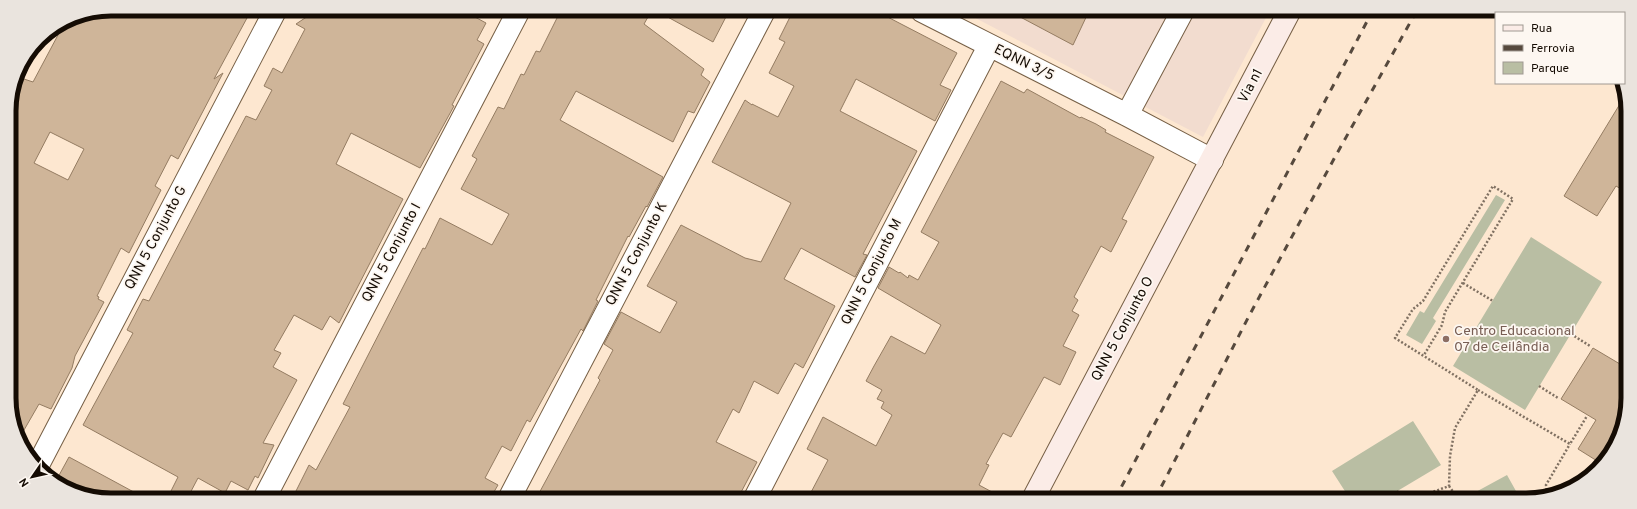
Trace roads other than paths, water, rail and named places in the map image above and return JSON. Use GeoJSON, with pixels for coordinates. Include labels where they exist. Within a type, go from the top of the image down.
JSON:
{"type":"FeatureCollection","features":[{"type":"Feature","properties":{"kind":"street","name":"QNN 5 Conjunto G"},"geometry":{"type":"LineString","coordinates":[[42,457],[272,16]]}},
{"type":"Feature","properties":{"kind":"street","name":"QNN 5 Conjunto I"},"geometry":{"type":"LineString","coordinates":[[267,493],[516,16]]}},
{"type":"Feature","properties":{"kind":"street","name":"QNN 5 Conjunto K"},"geometry":{"type":"LineString","coordinates":[[512,493],[761,16]]}},
{"type":"Feature","properties":{"kind":"street","name":"EQNN 3/5"},"geometry":{"type":"LineString","coordinates":[[932,16],[1128,115],[1212,160]]}},
{"type":"Feature","properties":{"kind":"street"},"geometry":{"type":"LineString","coordinates":[[1128,115],[1180,16]]}},
{"type":"Feature","properties":{"kind":"street","name":"Via n1"},"geometry":{"type":"LineString","coordinates":[[1212,160],[1287,16]]}},
{"type":"Feature","properties":{"kind":"street","name":"QNN 5 Conjunto M"},"geometry":{"type":"LineString","coordinates":[[758,493],[989,46]]}},
{"type":"Feature","properties":{"kind":"street","name":"QNN 5 Conjunto O"},"geometry":{"type":"LineString","coordinates":[[1036,493],[1212,160]]}},
{"type":"Feature","properties":{"kind":"railway"},"geometry":{"type":"LineString","coordinates":[[1118,493],[1370,16]]}},
{"type":"Feature","properties":{"kind":"railway"},"geometry":{"type":"LineString","coordinates":[[1158,493],[1249,316],[1414,16]]}},
{"type":"Feature","properties":{"kind":"place","name":"Centro Educacional 07 de Ceilândia"},"geometry":{"type":"Point","coordinates":[1446,339]}}]}
